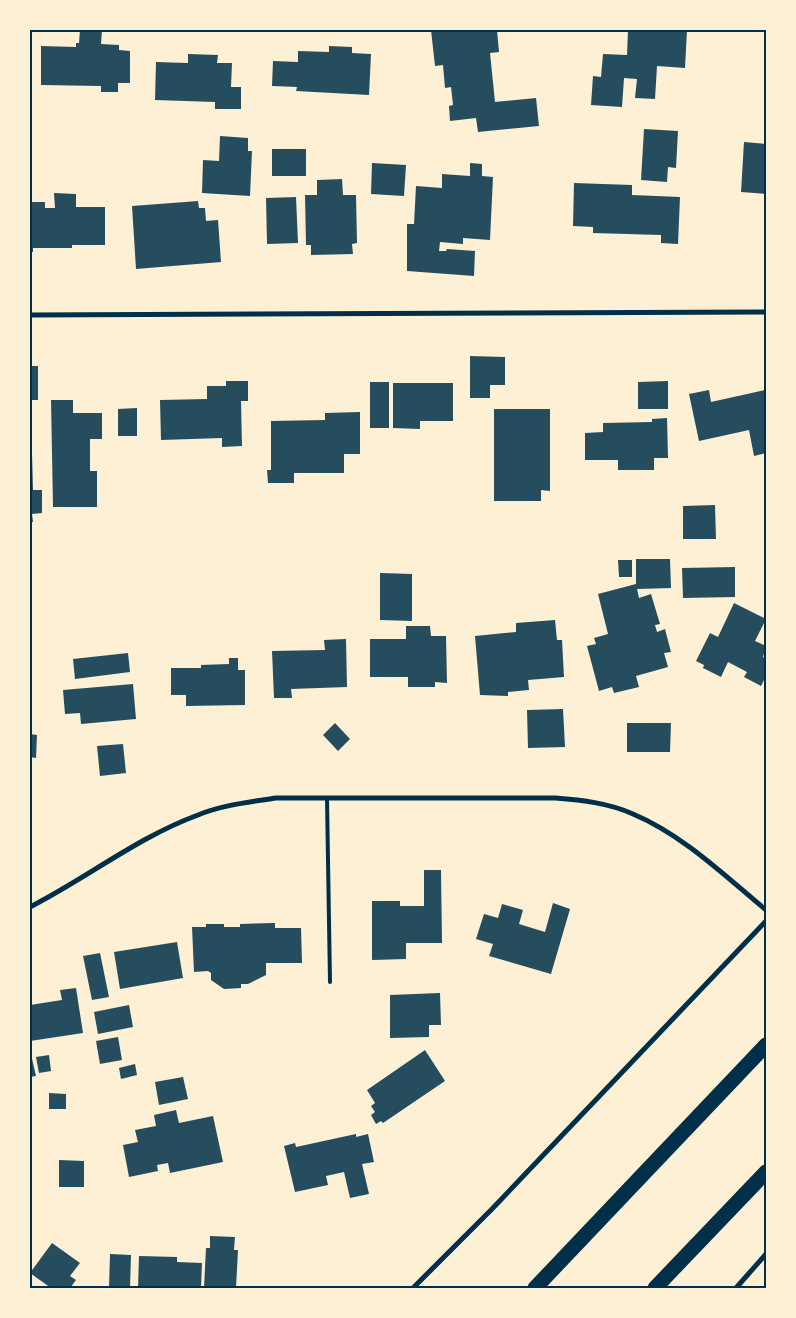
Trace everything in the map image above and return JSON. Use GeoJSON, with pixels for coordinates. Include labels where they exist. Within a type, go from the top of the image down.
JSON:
{"type":"FeatureCollection","features":[{"type":"Feature","properties":{"kind":"highway"},"geometry":{"type":"LineString","coordinates":[[535,1288],[766,1044]]}},
{"type":"Feature","properties":{"kind":"highway"},"geometry":{"type":"LineString","coordinates":[[655,1288],[766,1172]]}},
{"type":"Feature","properties":{"kind":"highway"},"geometry":{"type":"LineString","coordinates":[[660,1288],[676,1267]]}},
{"type":"Feature","properties":{"kind":"street"},"geometry":{"type":"LineString","coordinates":[[30,315],[766,312]]}},
{"type":"Feature","properties":{"kind":"street"},"geometry":{"type":"LineString","coordinates":[[30,907],[148,838],[198,815],[239,804],[276,798],[555,798],[585,801],[631,813],[653,823],[697,853],[766,910]]}},
{"type":"Feature","properties":{"kind":"street"},"geometry":{"type":"LineString","coordinates":[[413,1288],[766,921]]}},
{"type":"Feature","properties":{"kind":"street"},"geometry":{"type":"LineString","coordinates":[[736,1288],[766,1254]]}},
{"type":"Feature","properties":{"kind":"lane"},"geometry":{"type":"LineString","coordinates":[[327,799],[330,982]]}},
{"type":"Feature","properties":{"kind":"building"},"geometry":{"type":"Polygon","coordinates":[[[80,30],[102,30],[101,44],[119,45],[119,50],[130,51],[130,83],[118,83],[118,92],[101,92],[101,86],[41,85],[41,46],[76,47],[76,43],[79,43],[80,30]]]}},
{"type":"Feature","properties":{"kind":"building"},"geometry":{"type":"Polygon","coordinates":[[[431,30],[497,30],[499,52],[490,53],[495,102],[536,98],[539,126],[478,132],[476,118],[450,121],[449,106],[453,105],[451,87],[445,88],[443,65],[435,66],[431,30]]]}},
{"type":"Feature","properties":{"kind":"building"},"geometry":{"type":"Polygon","coordinates":[[[628,30],[687,30],[685,68],[657,66],[655,99],[635,98],[637,79],[624,78],[622,107],[591,105],[593,76],[601,77],[603,54],[627,55],[628,30]]]}},
{"type":"Feature","properties":{"kind":"building"},"geometry":{"type":"Polygon","coordinates":[[[329,46],[352,47],[352,53],[371,54],[369,95],[296,91],[297,87],[272,86],[273,61],[298,62],[298,51],[329,52],[329,46]]]}},
{"type":"Feature","properties":{"kind":"building"},"geometry":{"type":"Polygon","coordinates":[[[188,54],[218,55],[217,63],[232,63],[231,87],[241,87],[241,109],[215,109],[215,102],[155,100],[156,62],[188,63],[188,54]]]}},
{"type":"Feature","properties":{"kind":"building"},"geometry":{"type":"Polygon","coordinates":[[[644,129],[678,131],[676,168],[668,167],[667,182],[641,180],[644,129]]]}},
{"type":"Feature","properties":{"kind":"building"},"geometry":{"type":"Polygon","coordinates":[[[220,136],[248,138],[248,151],[252,151],[250,196],[202,193],[203,160],[219,161],[220,136]]]}},
{"type":"Feature","properties":{"kind":"building"},"geometry":{"type":"Polygon","coordinates":[[[744,142],[766,144],[766,194],[741,192],[744,142]]]}},
{"type":"Feature","properties":{"kind":"building"},"geometry":{"type":"Polygon","coordinates":[[[272,149],[306,149],[306,176],[272,176],[272,149]]]}},
{"type":"Feature","properties":{"kind":"building"},"geometry":{"type":"Polygon","coordinates":[[[372,163],[406,165],[404,196],[371,194],[372,163]]]}},
{"type":"Feature","properties":{"kind":"building"},"geometry":{"type":"Polygon","coordinates":[[[470,163],[482,164],[482,176],[493,177],[490,240],[463,238],[463,244],[440,242],[439,251],[446,251],[447,249],[475,251],[474,276],[407,271],[407,224],[414,224],[416,186],[442,188],[442,174],[470,176],[470,163]]]}},
{"type":"Feature","properties":{"kind":"building"},"geometry":{"type":"Polygon","coordinates":[[[342,179],[343,195],[356,195],[357,243],[352,244],[353,254],[311,255],[311,245],[306,245],[305,195],[317,195],[317,180],[342,179]]]}},
{"type":"Feature","properties":{"kind":"building"},"geometry":{"type":"Polygon","coordinates":[[[574,183],[632,185],[632,195],[680,197],[678,244],[661,243],[661,235],[593,233],[593,227],[573,226],[574,183]]]}},
{"type":"Feature","properties":{"kind":"building"},"geometry":{"type":"Polygon","coordinates":[[[54,193],[76,194],[76,207],[105,207],[105,245],[72,245],[72,248],[33,248],[33,252],[30,252],[30,202],[45,202],[45,208],[55,208],[54,193]]]}},
{"type":"Feature","properties":{"kind":"building"},"geometry":{"type":"Polygon","coordinates":[[[296,197],[298,243],[267,244],[266,198],[296,197]]]}},
{"type":"Feature","properties":{"kind":"building"},"geometry":{"type":"Polygon","coordinates":[[[198,201],[199,208],[205,208],[206,221],[218,220],[221,262],[136,269],[132,206],[198,201]]]}},
{"type":"Feature","properties":{"kind":"building"},"geometry":{"type":"Polygon","coordinates":[[[470,356],[505,357],[505,385],[490,385],[490,398],[470,398],[470,356]]]}},
{"type":"Feature","properties":{"kind":"building"},"geometry":{"type":"Polygon","coordinates":[[[30,366],[38,366],[38,400],[30,400],[30,366]]]}},
{"type":"Feature","properties":{"kind":"building"},"geometry":{"type":"Polygon","coordinates":[[[226,381],[248,381],[248,401],[241,401],[242,446],[222,447],[222,438],[161,440],[160,400],[207,399],[207,386],[226,386],[226,381]]]}},
{"type":"Feature","properties":{"kind":"building"},"geometry":{"type":"Polygon","coordinates":[[[668,381],[668,409],[638,409],[638,382],[668,381]]]}},
{"type":"Feature","properties":{"kind":"building"},"geometry":{"type":"Polygon","coordinates":[[[370,382],[389,382],[389,428],[370,428],[370,382]]]}},
{"type":"Feature","properties":{"kind":"building"},"geometry":{"type":"Polygon","coordinates":[[[393,383],[453,383],[453,421],[420,421],[420,429],[393,428],[393,383]]]}},
{"type":"Feature","properties":{"kind":"building"},"geometry":{"type":"Polygon","coordinates":[[[709,390],[711,402],[765,390],[766,453],[754,456],[749,430],[699,441],[689,394],[709,390]]]}},
{"type":"Feature","properties":{"kind":"building"},"geometry":{"type":"Polygon","coordinates":[[[51,400],[73,400],[73,413],[102,413],[102,439],[90,439],[90,471],[97,471],[97,507],[53,507],[51,400]]]}},
{"type":"Feature","properties":{"kind":"building"},"geometry":{"type":"Polygon","coordinates":[[[137,408],[137,436],[118,436],[118,409],[137,408]]]}},
{"type":"Feature","properties":{"kind":"building"},"geometry":{"type":"Polygon","coordinates":[[[494,409],[550,409],[550,491],[541,490],[541,501],[494,501],[494,409]]]}},
{"type":"Feature","properties":{"kind":"building"},"geometry":{"type":"Polygon","coordinates":[[[360,412],[360,454],[344,454],[344,473],[294,473],[294,483],[268,483],[267,470],[271,470],[271,421],[325,420],[325,413],[360,412]]]}},
{"type":"Feature","properties":{"kind":"building"},"geometry":{"type":"Polygon","coordinates":[[[667,418],[668,458],[654,458],[654,470],[618,470],[618,460],[585,460],[585,433],[603,432],[603,423],[652,422],[652,419],[667,418]]]}},
{"type":"Feature","properties":{"kind":"building"},"geometry":{"type":"Polygon","coordinates":[[[30,453],[32,453],[33,490],[42,490],[42,513],[32,514],[33,522],[30,522],[30,453]]]}},
{"type":"Feature","properties":{"kind":"building"},"geometry":{"type":"Polygon","coordinates":[[[715,505],[716,539],[683,539],[683,506],[715,505]]]}},
{"type":"Feature","properties":{"kind":"building"},"geometry":{"type":"Polygon","coordinates":[[[636,559],[670,559],[671,588],[637,589],[639,598],[651,594],[660,624],[655,625],[657,632],[665,629],[671,652],[664,653],[668,667],[636,676],[639,687],[614,693],[612,687],[599,691],[587,646],[596,644],[594,638],[608,634],[598,594],[636,584],[636,559]]]}},
{"type":"Feature","properties":{"kind":"building"},"geometry":{"type":"Polygon","coordinates":[[[618,560],[632,560],[632,577],[619,577],[618,560]]]}},
{"type":"Feature","properties":{"kind":"building"},"geometry":{"type":"Polygon","coordinates":[[[735,567],[735,597],[683,598],[682,568],[735,567]]]}},
{"type":"Feature","properties":{"kind":"building"},"geometry":{"type":"Polygon","coordinates":[[[380,573],[412,574],[412,621],[380,620],[380,573]]]}},
{"type":"Feature","properties":{"kind":"building"},"geometry":{"type":"Polygon","coordinates":[[[734,603],[766,619],[755,641],[766,646],[763,657],[766,659],[766,676],[761,686],[744,677],[747,672],[728,662],[721,677],[703,668],[704,665],[696,661],[710,633],[718,637],[734,603]]]}},
{"type":"Feature","properties":{"kind":"building"},"geometry":{"type":"Polygon","coordinates":[[[555,620],[557,640],[562,640],[564,677],[528,680],[529,690],[508,692],[508,696],[480,695],[475,636],[516,632],[516,623],[555,620]]]}},
{"type":"Feature","properties":{"kind":"building"},"geometry":{"type":"Polygon","coordinates":[[[406,626],[430,626],[431,636],[446,636],[447,683],[435,682],[435,687],[408,687],[408,677],[370,677],[370,639],[406,639],[406,626]]]}},
{"type":"Feature","properties":{"kind":"building"},"geometry":{"type":"Polygon","coordinates":[[[346,639],[347,687],[291,689],[292,698],[274,698],[272,651],[325,650],[324,640],[346,639]]]}},
{"type":"Feature","properties":{"kind":"building"},"geometry":{"type":"Polygon","coordinates":[[[128,653],[130,672],[75,679],[73,659],[128,653]]]}},
{"type":"Feature","properties":{"kind":"building"},"geometry":{"type":"Polygon","coordinates":[[[229,658],[238,658],[238,670],[245,670],[245,705],[186,706],[186,695],[171,695],[171,668],[201,668],[201,665],[229,664],[229,658]]]}},
{"type":"Feature","properties":{"kind":"building"},"geometry":{"type":"Polygon","coordinates":[[[133,684],[136,719],[81,724],[80,713],[65,714],[63,690],[133,684]]]}},
{"type":"Feature","properties":{"kind":"building"},"geometry":{"type":"Polygon","coordinates":[[[563,709],[565,747],[528,748],[527,710],[563,709]]]}},
{"type":"Feature","properties":{"kind":"building"},"geometry":{"type":"Polygon","coordinates":[[[335,723],[350,739],[338,751],[323,735],[335,723]]]}},
{"type":"Feature","properties":{"kind":"building"},"geometry":{"type":"Polygon","coordinates":[[[627,723],[671,723],[670,752],[627,752],[627,723]]]}},
{"type":"Feature","properties":{"kind":"building"},"geometry":{"type":"Polygon","coordinates":[[[30,734],[37,735],[36,758],[30,757],[30,734]]]}},
{"type":"Feature","properties":{"kind":"building"},"geometry":{"type":"Polygon","coordinates":[[[123,744],[126,773],[100,776],[97,746],[123,744]]]}},
{"type":"Feature","properties":{"kind":"building"},"geometry":{"type":"Polygon","coordinates":[[[424,870],[441,870],[442,943],[406,943],[406,959],[372,960],[372,901],[400,901],[400,906],[424,906],[424,870]]]}},
{"type":"Feature","properties":{"kind":"building"},"geometry":{"type":"Polygon","coordinates":[[[553,903],[570,909],[551,974],[489,956],[493,944],[476,939],[484,914],[498,918],[502,904],[523,910],[519,924],[545,932],[553,903]]]}},
{"type":"Feature","properties":{"kind":"building"},"geometry":{"type":"Polygon","coordinates":[[[275,923],[275,928],[301,928],[302,963],[266,963],[266,975],[248,984],[241,984],[241,988],[224,989],[211,980],[211,973],[208,971],[194,972],[192,927],[206,927],[206,924],[224,924],[224,927],[240,927],[240,924],[275,923]]]}},
{"type":"Feature","properties":{"kind":"building"},"geometry":{"type":"Polygon","coordinates":[[[177,942],[183,978],[120,989],[114,952],[177,942]]]}},
{"type":"Feature","properties":{"kind":"building"},"geometry":{"type":"Polygon","coordinates":[[[100,953],[109,997],[92,1000],[83,956],[100,953]]]}},
{"type":"Feature","properties":{"kind":"building"},"geometry":{"type":"Polygon","coordinates":[[[76,988],[83,1033],[30,1041],[30,1005],[62,1000],[60,990],[76,988]]]}},
{"type":"Feature","properties":{"kind":"building"},"geometry":{"type":"Polygon","coordinates":[[[440,993],[441,1025],[429,1025],[429,1037],[390,1038],[390,995],[440,993]]]}},
{"type":"Feature","properties":{"kind":"building"},"geometry":{"type":"Polygon","coordinates":[[[129,1005],[133,1027],[98,1034],[94,1012],[129,1005]]]}},
{"type":"Feature","properties":{"kind":"building"},"geometry":{"type":"Polygon","coordinates":[[[118,1037],[122,1060],[100,1064],[96,1041],[118,1037]]]}},
{"type":"Feature","properties":{"kind":"building"},"geometry":{"type":"Polygon","coordinates":[[[30,1050],[36,1076],[30,1077],[30,1050]]]}},
{"type":"Feature","properties":{"kind":"building"},"geometry":{"type":"Polygon","coordinates":[[[425,1050],[445,1081],[383,1123],[381,1121],[376,1124],[371,1115],[375,1112],[371,1106],[375,1103],[367,1090],[425,1050]]]}},
{"type":"Feature","properties":{"kind":"building"},"geometry":{"type":"Polygon","coordinates":[[[49,1055],[51,1071],[39,1073],[36,1057],[49,1055]]]}},
{"type":"Feature","properties":{"kind":"building"},"geometry":{"type":"Polygon","coordinates":[[[135,1064],[137,1075],[121,1079],[119,1068],[135,1064]]]}},
{"type":"Feature","properties":{"kind":"building"},"geometry":{"type":"Polygon","coordinates":[[[183,1077],[188,1099],[159,1105],[155,1082],[183,1077]]]}},
{"type":"Feature","properties":{"kind":"building"},"geometry":{"type":"Polygon","coordinates":[[[49,1093],[66,1094],[66,1109],[49,1109],[49,1093]]]}},
{"type":"Feature","properties":{"kind":"building"},"geometry":{"type":"Polygon","coordinates":[[[176,1110],[179,1123],[213,1116],[223,1162],[170,1173],[168,1163],[157,1165],[158,1171],[129,1177],[123,1145],[138,1142],[135,1130],[156,1126],[154,1115],[176,1110]]]}},
{"type":"Feature","properties":{"kind":"building"},"geometry":{"type":"Polygon","coordinates":[[[356,1134],[356,1137],[368,1134],[374,1162],[362,1164],[369,1194],[350,1198],[344,1172],[326,1176],[328,1185],[295,1192],[284,1146],[295,1143],[296,1147],[356,1134]]]}},
{"type":"Feature","properties":{"kind":"building"},"geometry":{"type":"Polygon","coordinates":[[[59,1160],[84,1161],[84,1187],[59,1187],[59,1160]]]}},
{"type":"Feature","properties":{"kind":"building"},"geometry":{"type":"Polygon","coordinates":[[[210,1236],[235,1237],[234,1250],[238,1250],[236,1288],[204,1288],[206,1248],[210,1248],[210,1236]]]}},
{"type":"Feature","properties":{"kind":"building"},"geometry":{"type":"Polygon","coordinates":[[[52,1243],[80,1263],[70,1276],[76,1280],[70,1288],[51,1288],[30,1273],[52,1243]]]}},
{"type":"Feature","properties":{"kind":"building"},"geometry":{"type":"Polygon","coordinates":[[[110,1254],[131,1255],[130,1288],[109,1288],[110,1254]]]}},
{"type":"Feature","properties":{"kind":"building"},"geometry":{"type":"Polygon","coordinates":[[[139,1256],[177,1257],[177,1262],[202,1263],[201,1288],[138,1288],[139,1256]]]}}]}
